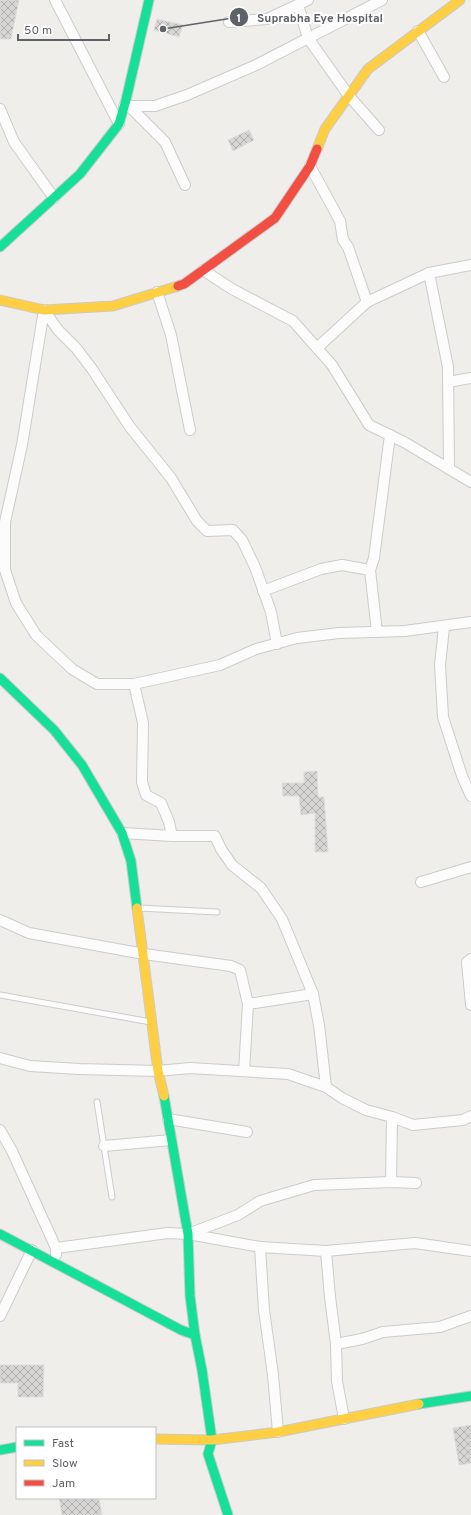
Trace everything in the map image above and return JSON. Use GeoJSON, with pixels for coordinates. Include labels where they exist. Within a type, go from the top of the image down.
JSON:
{"type":"FeatureCollection","features":[{"type":"Feature","properties":{"kind":"street"},"geometry":{"type":"LineString","coordinates":[[56,0],[119,124]]}},
{"type":"Feature","properties":{"kind":"street"},"geometry":{"type":"LineString","coordinates":[[0,247],[80,174],[119,124],[127,106],[149,0]]}},
{"type":"Feature","properties":{"kind":"street"},"geometry":{"type":"LineString","coordinates":[[229,22],[267,19],[308,0]]}},
{"type":"Feature","properties":{"kind":"street"},"geometry":{"type":"LineString","coordinates":[[127,106],[154,106],[187,95],[256,65],[382,0]]}},
{"type":"Feature","properties":{"kind":"street"},"geometry":{"type":"LineString","coordinates":[[0,300],[44,310],[113,306],[184,284],[275,218],[310,166],[325,129],[368,69],[460,0]]}},
{"type":"Feature","properties":{"kind":"street"},"geometry":{"type":"LineString","coordinates":[[298,5],[308,38],[349,96],[379,130]]}},
{"type":"Feature","properties":{"kind":"street"},"geometry":{"type":"LineString","coordinates":[[418,31],[444,77]]}},
{"type":"Feature","properties":{"kind":"street"},"geometry":{"type":"LineString","coordinates":[[127,106],[165,142],[185,185]]}},
{"type":"Feature","properties":{"kind":"street"},"geometry":{"type":"LineString","coordinates":[[0,109],[14,142],[54,198]]}},
{"type":"Feature","properties":{"kind":"street"},"geometry":{"type":"LineString","coordinates":[[310,166],[340,221],[343,240],[348,247],[367,302]]}},
{"type":"Feature","properties":{"kind":"street"},"geometry":{"type":"LineString","coordinates":[[317,348],[367,302],[428,273],[471,265]]}},
{"type":"Feature","properties":{"kind":"street"},"geometry":{"type":"LineString","coordinates":[[203,270],[232,289],[293,321],[332,365],[369,425],[404,442],[471,482]]}},
{"type":"Feature","properties":{"kind":"street"},"geometry":{"type":"LineString","coordinates":[[428,273],[448,366],[449,469]]}},
{"type":"Feature","properties":{"kind":"street"},"geometry":{"type":"LineString","coordinates":[[157,292],[172,335],[190,430]]}},
{"type":"Feature","properties":{"kind":"street"},"geometry":{"type":"LineString","coordinates":[[44,310],[58,330],[76,348],[92,368],[130,427],[172,478],[197,521],[207,531],[233,530],[242,540],[256,567],[271,612],[277,644]]}},
{"type":"Feature","properties":{"kind":"street"},"geometry":{"type":"LineString","coordinates":[[44,310],[22,445],[5,522],[5,570],[16,603],[36,635],[72,669],[97,684],[134,684],[220,665],[256,650],[297,638],[339,633],[404,631],[444,627],[471,622]]}},
{"type":"Feature","properties":{"kind":"street"},"geometry":{"type":"LineString","coordinates":[[448,382],[471,378]]}},
{"type":"Feature","properties":{"kind":"street"},"geometry":{"type":"LineString","coordinates":[[377,632],[370,570],[374,558],[390,436]]}},
{"type":"Feature","properties":{"kind":"street"},"geometry":{"type":"LineString","coordinates":[[263,591],[321,569],[342,565],[370,570]]}},
{"type":"Feature","properties":{"kind":"street"},"geometry":{"type":"LineString","coordinates":[[444,627],[440,665],[443,717],[462,776],[471,796]]}},
{"type":"Feature","properties":{"kind":"street"},"geometry":{"type":"LineString","coordinates":[[0,678],[54,730],[82,765],[122,832],[131,861],[158,1071],[164,1095],[188,1234],[190,1296],[212,1440],[208,1454],[228,1515]]}},
{"type":"Feature","properties":{"kind":"street"},"geometry":{"type":"LineString","coordinates":[[134,684],[143,723],[142,782],[146,794],[160,803],[169,822],[172,836]]}},
{"type":"Feature","properties":{"kind":"street"},"geometry":{"type":"LineString","coordinates":[[122,832],[172,836],[215,836],[221,849],[232,865],[262,888],[282,919],[313,994],[319,1025],[326,1087]]}},
{"type":"Feature","properties":{"kind":"street"},"geometry":{"type":"LineString","coordinates":[[421,882],[471,867]]}},
{"type":"Feature","properties":{"kind":"street"},"geometry":{"type":"LineString","coordinates":[[0,920],[29,933],[144,954],[231,966],[240,970],[248,1004],[244,1071]]}},
{"type":"Feature","properties":{"kind":"street"},"geometry":{"type":"LineString","coordinates":[[471,960],[467,962],[471,1005]]}},
{"type":"Feature","properties":{"kind":"street"},"geometry":{"type":"LineString","coordinates":[[248,1004],[313,994]]}},
{"type":"Feature","properties":{"kind":"street"},"geometry":{"type":"LineString","coordinates":[[0,1058],[30,1066],[79,1069],[158,1071],[190,1068],[288,1074],[326,1087],[342,1098],[366,1110],[392,1117],[413,1125],[463,1120],[471,1116]]}},
{"type":"Feature","properties":{"kind":"street"},"geometry":{"type":"LineString","coordinates":[[391,1182],[392,1117]]}},
{"type":"Feature","properties":{"kind":"street"},"geometry":{"type":"LineString","coordinates":[[168,1119],[247,1132]]}},
{"type":"Feature","properties":{"kind":"street"},"geometry":{"type":"LineString","coordinates":[[0,1130],[12,1151],[56,1248],[56,1263]]}},
{"type":"Feature","properties":{"kind":"street"},"geometry":{"type":"LineString","coordinates":[[104,1146],[171,1140]]}},
{"type":"Feature","properties":{"kind":"street"},"geometry":{"type":"LineString","coordinates":[[188,1234],[238,1215],[260,1201],[314,1185],[391,1182],[416,1183]]}},
{"type":"Feature","properties":{"kind":"street"},"geometry":{"type":"LineString","coordinates":[[56,1248],[168,1233],[188,1234],[260,1247],[326,1251],[415,1243],[471,1251]]}},
{"type":"Feature","properties":{"kind":"street"},"geometry":{"type":"LineString","coordinates":[[0,1234],[181,1330],[195,1335]]}},
{"type":"Feature","properties":{"kind":"street"},"geometry":{"type":"LineString","coordinates":[[260,1247],[264,1310],[273,1375],[278,1432]]}},
{"type":"Feature","properties":{"kind":"street"},"geometry":{"type":"LineString","coordinates":[[0,1316],[32,1250]]}},
{"type":"Feature","properties":{"kind":"street"},"geometry":{"type":"LineString","coordinates":[[326,1251],[336,1344],[337,1382],[344,1419]]}},
{"type":"Feature","properties":{"kind":"street"},"geometry":{"type":"LineString","coordinates":[[336,1344],[362,1339],[384,1332],[440,1327],[471,1316]]}},
{"type":"Feature","properties":{"kind":"street"},"geometry":{"type":"LineString","coordinates":[[156,1439],[212,1440],[278,1432],[410,1406],[471,1396]]}},
{"type":"Feature","properties":{"kind":"street"},"geometry":{"type":"LineString","coordinates":[[0,1450],[16,1447]]}},
{"type":"Feature","properties":{"kind":"lane"},"geometry":{"type":"LineString","coordinates":[[138,908],[217,912]]}},
{"type":"Feature","properties":{"kind":"lane"},"geometry":{"type":"LineString","coordinates":[[0,995],[152,1022]]}},
{"type":"Feature","properties":{"kind":"lane"},"geometry":{"type":"LineString","coordinates":[[97,1102],[112,1197]]}},
{"type":"Feature","properties":{"kind":"building"},"geometry":{"type":"Polygon","coordinates":[[[0,0],[19,0],[11,39],[0,39],[0,0]]]}},
{"type":"Feature","properties":{"kind":"building"},"geometry":{"type":"Polygon","coordinates":[[[157,19],[183,25],[179,37],[154,30],[157,19]]]}},
{"type":"Feature","properties":{"kind":"building"},"geometry":{"type":"Polygon","coordinates":[[[249,130],[254,140],[233,151],[228,140],[249,130]]]}},
{"type":"Feature","properties":{"kind":"building"},"geometry":{"type":"Polygon","coordinates":[[[317,771],[318,797],[324,797],[328,852],[315,852],[315,813],[301,815],[299,796],[283,796],[282,783],[304,783],[304,772],[317,771]]]}},
{"type":"Feature","properties":{"kind":"building"},"geometry":{"type":"Polygon","coordinates":[[[0,1365],[44,1365],[43,1397],[18,1397],[18,1383],[0,1383],[0,1365]]]}},
{"type":"Feature","properties":{"kind":"building"},"geometry":{"type":"Polygon","coordinates":[[[471,1425],[471,1463],[459,1465],[453,1428],[471,1425]]]}},
{"type":"Feature","properties":{"kind":"building"},"geometry":{"type":"Polygon","coordinates":[[[59,1499],[99,1499],[102,1515],[62,1515],[59,1499]]]}},
{"type":"Feature","properties":{"kind":"traffic: fast"},"geometry":{"type":"LineString","coordinates":[[0,247],[80,174],[119,124],[149,0]]}},
{"type":"Feature","properties":{"kind":"traffic: fast"},"geometry":{"type":"LineString","coordinates":[[0,678],[54,730],[82,765],[122,833],[131,861],[137,908]]}},
{"type":"Feature","properties":{"kind":"traffic: fast"},"geometry":{"type":"LineString","coordinates":[[164,1096],[188,1234],[190,1296],[195,1335]]}},
{"type":"Feature","properties":{"kind":"traffic: fast"},"geometry":{"type":"LineString","coordinates":[[0,1234],[181,1330],[195,1335],[202,1370],[212,1440],[208,1454],[228,1515]]}},
{"type":"Feature","properties":{"kind":"traffic: fast"},"geometry":{"type":"LineString","coordinates":[[419,1404],[471,1396]]}},
{"type":"Feature","properties":{"kind":"traffic: fast"},"geometry":{"type":"LineString","coordinates":[[0,1450],[16,1447]]}},
{"type":"Feature","properties":{"kind":"traffic: slow"},"geometry":{"type":"LineString","coordinates":[[317,149],[325,129],[368,69],[460,0]]}},
{"type":"Feature","properties":{"kind":"traffic: slow"},"geometry":{"type":"LineString","coordinates":[[0,300],[44,310],[113,306],[178,286]]}},
{"type":"Feature","properties":{"kind":"traffic: slow"},"geometry":{"type":"LineString","coordinates":[[137,908],[158,1071],[164,1096]]}},
{"type":"Feature","properties":{"kind":"traffic: slow"},"geometry":{"type":"LineString","coordinates":[[156,1439],[212,1440],[278,1432],[419,1404]]}},
{"type":"Feature","properties":{"kind":"traffic: jam"},"geometry":{"type":"LineString","coordinates":[[178,286],[184,284],[275,218],[310,166],[317,149]]}},
{"type":"Feature","properties":{"kind":"place","name":"Suprabha Eye Hospital"},"geometry":{"type":"Point","coordinates":[163,29]}}]}
